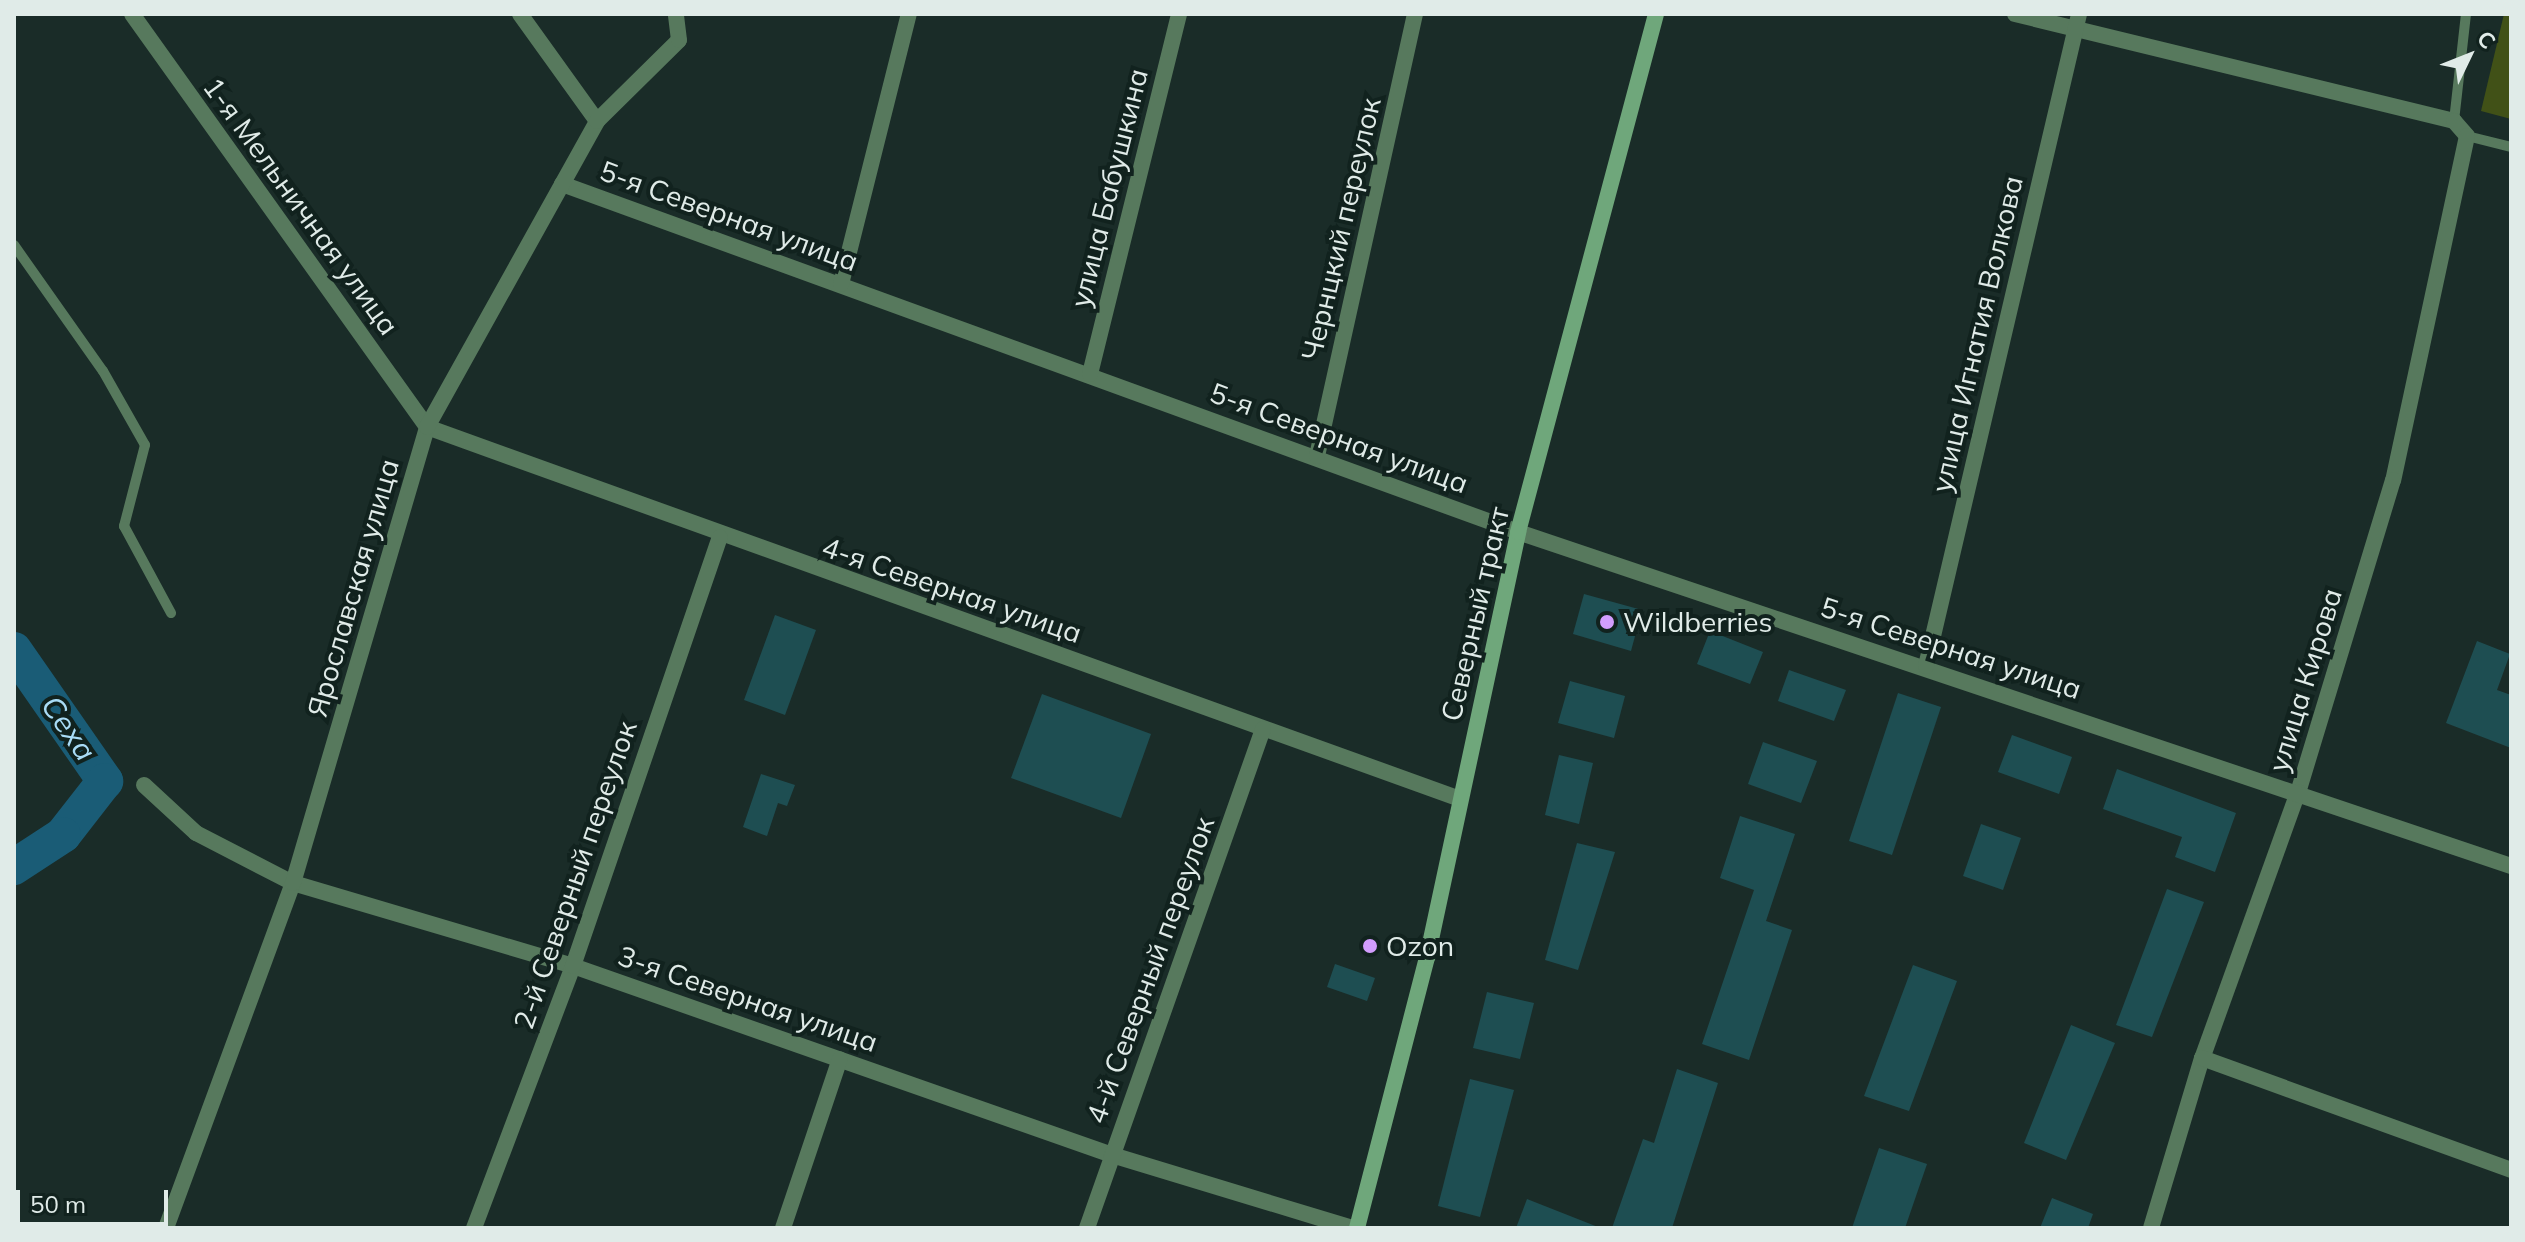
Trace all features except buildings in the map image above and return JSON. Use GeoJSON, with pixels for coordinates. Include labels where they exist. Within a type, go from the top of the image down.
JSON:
{"type":"FeatureCollection","features":[{"type":"Feature","properties":{"kind":"street","name":"1-я Мельничная улица"},"geometry":{"type":"LineString","coordinates":[[132,14],[427,427]]}},
{"type":"Feature","properties":{"kind":"street"},"geometry":{"type":"LineString","coordinates":[[520,14],[597,121]]}},
{"type":"Feature","properties":{"kind":"street","name":"Ярославская улица"},"geometry":{"type":"LineString","coordinates":[[166,1228],[293,883],[427,427],[597,121],[625,100],[679,40],[676,14]]}},
{"type":"Feature","properties":{"kind":"street"},"geometry":{"type":"LineString","coordinates":[[841,284],[909,14]]}},
{"type":"Feature","properties":{"kind":"street","name":"улица Бабушкина"},"geometry":{"type":"LineString","coordinates":[[1090,374],[1179,14]]}},
{"type":"Feature","properties":{"kind":"street","name":"Чернцкий переулок"},"geometry":{"type":"LineString","coordinates":[[1317,456],[1415,14]]}},
{"type":"Feature","properties":{"kind":"street","name":"Северный тракт"},"geometry":{"type":"LineString","coordinates":[[1355,1228],[1460,799],[1518,532],[1656,14]]}},
{"type":"Feature","properties":{"kind":"street"},"geometry":{"type":"LineString","coordinates":[[2015,14],[2078,21],[2454,121],[2467,136]]}},
{"type":"Feature","properties":{"kind":"street","name":"улица Игнатия Волкова"},"geometry":{"type":"LineString","coordinates":[[1926,666],[2078,21]]}},
{"type":"Feature","properties":{"kind":"street","name":"улица Кирова"},"geometry":{"type":"LineString","coordinates":[[2151,1228],[2202,1058],[2298,792],[2393,480],[2467,136]]}},
{"type":"Feature","properties":{"kind":"street","name":"5-я Северная улица"},"geometry":{"type":"LineString","coordinates":[[562,184],[1317,456],[1518,532],[1926,666],[2511,866]]}},
{"type":"Feature","properties":{"kind":"street","name":"4-я Северная улица"},"geometry":{"type":"LineString","coordinates":[[427,427],[720,537],[1460,799]]}},
{"type":"Feature","properties":{"kind":"street","name":"2-й Северный переулок"},"geometry":{"type":"LineString","coordinates":[[474,1228],[573,966],[720,537]]}},
{"type":"Feature","properties":{"kind":"street","name":"4-й Северный переулок"},"geometry":{"type":"LineString","coordinates":[[1087,1228],[1263,729]]}},
{"type":"Feature","properties":{"kind":"street","name":"3-я Северная улица"},"geometry":{"type":"LineString","coordinates":[[144,785],[196,833],[293,883],[573,966],[1112,1155],[1355,1228]]}},
{"type":"Feature","properties":{"kind":"street"},"geometry":{"type":"LineString","coordinates":[[2202,1058],[2511,1170]]}},
{"type":"Feature","properties":{"kind":"street"},"geometry":{"type":"LineString","coordinates":[[783,1228],[840,1059]]}},
{"type":"Feature","properties":{"kind":"lane"},"geometry":{"type":"LineString","coordinates":[[2454,121],[2466,14]]}},
{"type":"Feature","properties":{"kind":"lane"},"geometry":{"type":"LineString","coordinates":[[2467,136],[2511,147]]}},
{"type":"Feature","properties":{"kind":"lane"},"geometry":{"type":"LineString","coordinates":[[14,245],[103,371],[145,445],[124,526],[171,613]]}},
{"type":"Feature","properties":{"kind":"green space"},"geometry":{"type":"Polygon","coordinates":[[[2504,14],[2511,14],[2511,119],[2481,111],[2504,14]]]}},
{"type":"Feature","properties":{"kind":"waterway","name":"Сеха"},"geometry":{"type":"LineString","coordinates":[[14,650],[105,781],[63,835],[14,867]]}},
{"type":"Feature","properties":{"kind":"place","name":"Wildberries"},"geometry":{"type":"Point","coordinates":[1607,622]}},
{"type":"Feature","properties":{"kind":"place","name":"Ozon"},"geometry":{"type":"Point","coordinates":[1370,946]}}]}
